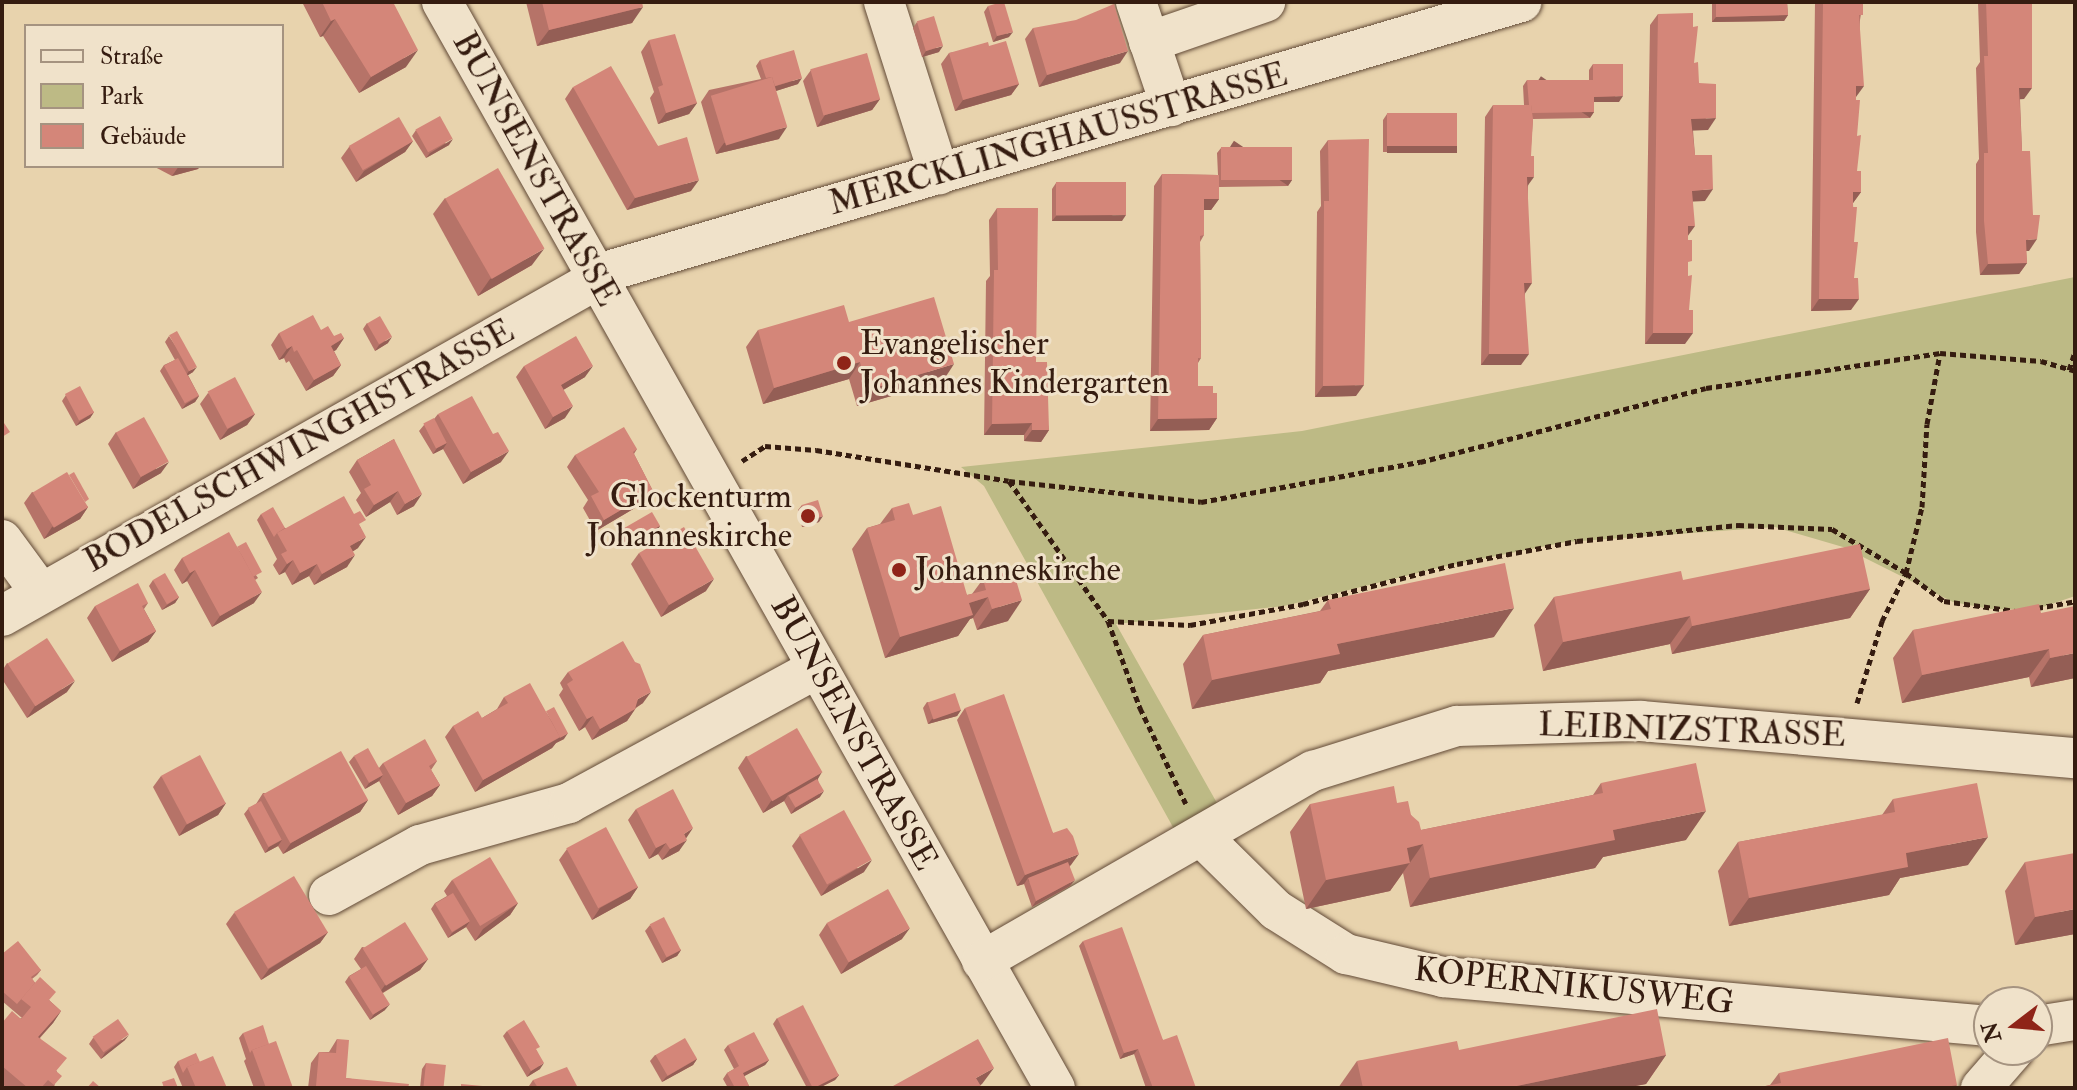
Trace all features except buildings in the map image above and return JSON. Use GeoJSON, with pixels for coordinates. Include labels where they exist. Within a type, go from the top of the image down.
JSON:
{"type":"FeatureCollection","features":[{"type":"Feature","properties":{"kind":"street","name":"BUNSENSTRASSE"},"geometry":{"type":"LineString","coordinates":[[442,2],[1055,1088]]}},
{"type":"Feature","properties":{"kind":"street"},"geometry":{"type":"LineString","coordinates":[[884,2],[939,174]]}},
{"type":"Feature","properties":{"kind":"street"},"geometry":{"type":"LineString","coordinates":[[1136,2],[1171,106]]}},
{"type":"Feature","properties":{"kind":"street"},"geometry":{"type":"LineString","coordinates":[[1149,42],[1265,2]]}},
{"type":"Feature","properties":{"kind":"street","name":"MERCKLINGHAUSSTRASSE"},"geometry":{"type":"LineString","coordinates":[[597,277],[615,269],[1521,2]]}},
{"type":"Feature","properties":{"kind":"street","name":"BODELSCHWINGHSTRASSE"},"geometry":{"type":"LineString","coordinates":[[2,616],[597,277]]}},
{"type":"Feature","properties":{"kind":"street"},"geometry":{"type":"LineString","coordinates":[[2,540],[40,592]]}},
{"type":"Feature","properties":{"kind":"street"},"geometry":{"type":"LineString","coordinates":[[329,895],[420,845],[569,803],[818,668]]}},
{"type":"Feature","properties":{"kind":"street","name":"LEIBNIZSTRASSE"},"geometry":{"type":"LineString","coordinates":[[982,961],[1313,771],[1457,726],[1641,721],[1838,735],[2075,758]]}},
{"type":"Feature","properties":{"kind":"street","name":"KOPERNIKUSWEG"},"geometry":{"type":"LineString","coordinates":[[1202,837],[1276,910],[1346,954],[1429,974],[1973,1025]]}},
{"type":"Feature","properties":{"kind":"street"},"geometry":{"type":"LineString","coordinates":[[2053,1023],[2075,1020]]}},
{"type":"Feature","properties":{"kind":"street"},"geometry":{"type":"LineString","coordinates":[[1981,1088],[2000,1066]]}},
{"type":"Feature","properties":{"kind":"path"},"geometry":{"type":"LineString","coordinates":[[711,481],[765,446],[831,452],[1009,481],[1201,502],[1420,462],[1706,388],[1940,353],[2041,361],[2072,370],[2075,351]]}},
{"type":"Feature","properties":{"kind":"path"},"geometry":{"type":"LineString","coordinates":[[1838,735],[1861,697],[1882,621],[1906,573],[1922,507],[1927,424],[1940,353]]}},
{"type":"Feature","properties":{"kind":"path"},"geometry":{"type":"LineString","coordinates":[[1009,481],[1108,621],[1140,708],[1202,837]]}},
{"type":"Feature","properties":{"kind":"path"},"geometry":{"type":"LineString","coordinates":[[1108,621],[1190,625],[1303,604],[1457,564],[1577,541],[1738,525],[1832,529],[1906,573],[1944,601],[2017,611]]}},
{"type":"Feature","properties":{"kind":"path"},"geometry":{"type":"LineString","coordinates":[[2031,609],[2075,601]]}},
{"type":"Feature","properties":{"kind":"green space"},"geometry":{"type":"Polygon","coordinates":[[[2075,277],[2075,596],[2034,610],[1990,609],[1953,602],[1843,547],[1775,527],[1566,542],[1442,567],[1284,606],[1116,624],[1217,803],[1174,829],[984,486],[961,467],[1302,431],[2075,277]]]}},
{"type":"Feature","properties":{"kind":"place","name":"Evangelischer Johannes Kindergarten"},"geometry":{"type":"Point","coordinates":[844,363]}},
{"type":"Feature","properties":{"kind":"place","name":"Glockenturm Johanneskirche"},"geometry":{"type":"Point","coordinates":[808,516]}},
{"type":"Feature","properties":{"kind":"place","name":"Johanneskirche"},"geometry":{"type":"Point","coordinates":[899,570]}}]}
